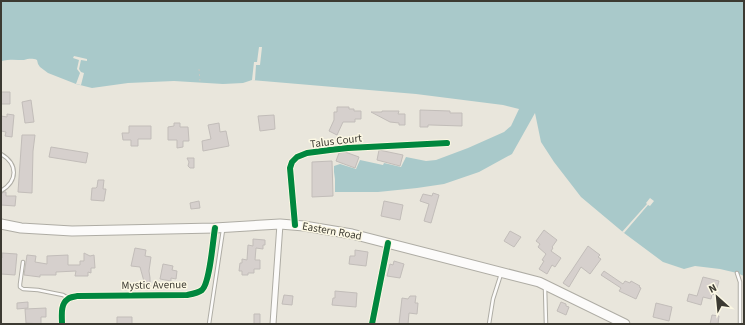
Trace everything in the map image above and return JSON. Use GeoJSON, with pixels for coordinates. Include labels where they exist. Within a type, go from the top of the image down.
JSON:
{"type":"FeatureCollection","features":[{"type":"Feature","properties":{"kind":"highway","name":"Eastern Road"},"geometry":{"type":"LineString","coordinates":[[1,224],[21,228],[72,231],[280,224],[352,234],[539,282],[625,324]]}},
{"type":"Feature","properties":{"kind":"street","name":"Talus Court"},"geometry":{"type":"LineString","coordinates":[[295,225],[290,168],[292,162],[297,157],[307,154],[348,148],[447,143]]}},
{"type":"Feature","properties":{"kind":"street"},"geometry":{"type":"LineString","coordinates":[[273,324],[280,224]]}},
{"type":"Feature","properties":{"kind":"street","name":"Mystic Avenue"},"geometry":{"type":"LineString","coordinates":[[68,298],[77,296],[187,295],[198,292],[205,286],[219,227]]}},
{"type":"Feature","properties":{"kind":"street"},"geometry":{"type":"LineString","coordinates":[[372,324],[388,243]]}},
{"type":"Feature","properties":{"kind":"street"},"geometry":{"type":"LineString","coordinates":[[62,324],[62,311],[68,298]]}},
{"type":"Feature","properties":{"kind":"lane"},"geometry":{"type":"LineString","coordinates":[[1,154],[7,157],[13,169],[11,183],[1,191]]}},
{"type":"Feature","properties":{"kind":"lane"},"geometry":{"type":"LineString","coordinates":[[209,324],[219,227]]}},
{"type":"Feature","properties":{"kind":"lane"},"geometry":{"type":"LineString","coordinates":[[22,262],[20,287],[23,289],[38,290],[63,295],[68,298]]}},
{"type":"Feature","properties":{"kind":"lane"},"geometry":{"type":"LineString","coordinates":[[489,324],[493,299],[502,272]]}},
{"type":"Feature","properties":{"kind":"lane"},"geometry":{"type":"LineString","coordinates":[[737,273],[740,282],[740,324]]}},
{"type":"Feature","properties":{"kind":"lane"},"geometry":{"type":"LineString","coordinates":[[545,285],[546,324]]}},
{"type":"Feature","properties":{"kind":"path"},"geometry":{"type":"LineString","coordinates":[[199,69],[200,82]]}},
{"type":"Feature","properties":{"kind":"water"},"geometry":{"type":"Polygon","coordinates":[[[1,1],[744,1],[744,276],[720,269],[695,266],[684,269],[663,262],[624,233],[581,197],[554,162],[541,142],[535,113],[512,154],[479,172],[444,184],[417,188],[378,192],[335,192],[334,166],[340,164],[356,169],[360,160],[401,167],[406,157],[426,161],[436,160],[504,132],[511,126],[519,109],[503,105],[416,94],[252,80],[243,83],[223,84],[174,81],[128,83],[92,88],[76,84],[48,73],[40,67],[35,59],[1,61],[1,1]]]}},
{"type":"Feature","properties":{"kind":"pier"},"geometry":{"type":"Polygon","coordinates":[[[259,47],[262,47],[260,65],[256,65],[255,80],[252,80],[254,62],[257,62],[259,47]]]}},
{"type":"Feature","properties":{"kind":"pier"},"geometry":{"type":"Polygon","coordinates":[[[74,56],[87,59],[87,61],[81,60],[79,69],[84,73],[81,85],[76,84],[80,73],[77,69],[79,60],[73,58],[74,56]]]}},
{"type":"Feature","properties":{"kind":"pier"},"geometry":{"type":"Polygon","coordinates":[[[650,198],[654,201],[650,206],[648,205],[624,233],[622,232],[647,204],[646,203],[650,198]]]}},
{"type":"Feature","properties":{"kind":"building"},"geometry":{"type":"Polygon","coordinates":[[[1,92],[10,92],[10,104],[1,104],[1,92]]]}},
{"type":"Feature","properties":{"kind":"building"},"geometry":{"type":"Polygon","coordinates":[[[31,100],[34,122],[25,123],[22,102],[31,100]]]}},
{"type":"Feature","properties":{"kind":"building"},"geometry":{"type":"Polygon","coordinates":[[[337,107],[349,107],[349,109],[354,109],[354,111],[361,111],[361,119],[355,119],[355,122],[343,122],[337,135],[329,131],[334,120],[334,112],[337,112],[337,107]]]}},
{"type":"Feature","properties":{"kind":"building"},"geometry":{"type":"Polygon","coordinates":[[[420,110],[462,113],[462,126],[428,125],[428,127],[420,127],[420,110]]]}},
{"type":"Feature","properties":{"kind":"building"},"geometry":{"type":"Polygon","coordinates":[[[399,111],[398,114],[405,114],[405,125],[390,122],[371,112],[399,111]]]}},
{"type":"Feature","properties":{"kind":"building"},"geometry":{"type":"Polygon","coordinates":[[[7,114],[14,115],[12,137],[5,136],[6,132],[1,131],[1,116],[7,117],[7,114]]]}},
{"type":"Feature","properties":{"kind":"building"},"geometry":{"type":"Polygon","coordinates":[[[274,115],[275,129],[260,131],[258,116],[274,115]]]}},
{"type":"Feature","properties":{"kind":"building"},"geometry":{"type":"Polygon","coordinates":[[[174,123],[180,123],[180,127],[188,127],[189,141],[183,141],[183,147],[177,148],[177,140],[168,140],[168,127],[174,126],[174,123]]]}},
{"type":"Feature","properties":{"kind":"building"},"geometry":{"type":"Polygon","coordinates":[[[219,123],[220,132],[226,131],[229,146],[203,151],[202,141],[211,139],[208,125],[219,123]]]}},
{"type":"Feature","properties":{"kind":"building"},"geometry":{"type":"Polygon","coordinates":[[[129,126],[151,126],[151,139],[138,139],[138,146],[131,146],[131,140],[123,140],[122,133],[129,133],[129,126]]]}},
{"type":"Feature","properties":{"kind":"building"},"geometry":{"type":"Polygon","coordinates":[[[22,135],[35,135],[32,193],[18,192],[22,135]]]}},
{"type":"Feature","properties":{"kind":"building"},"geometry":{"type":"Polygon","coordinates":[[[51,147],[88,153],[86,163],[49,157],[51,147]]]}},
{"type":"Feature","properties":{"kind":"building"},"geometry":{"type":"Polygon","coordinates":[[[379,150],[403,155],[400,166],[377,160],[379,150]]]}},
{"type":"Feature","properties":{"kind":"building"},"geometry":{"type":"Polygon","coordinates":[[[345,152],[359,157],[355,168],[336,161],[339,153],[345,152]]]}},
{"type":"Feature","properties":{"kind":"building"},"geometry":{"type":"Polygon","coordinates":[[[187,158],[194,158],[194,168],[190,168],[188,166],[189,162],[187,158]]]}},
{"type":"Feature","properties":{"kind":"building"},"geometry":{"type":"Polygon","coordinates":[[[332,161],[333,196],[312,197],[312,162],[332,161]]]}},
{"type":"Feature","properties":{"kind":"building"},"geometry":{"type":"Polygon","coordinates":[[[98,180],[104,180],[103,189],[106,189],[104,201],[91,200],[92,188],[97,187],[98,180]]]}},
{"type":"Feature","properties":{"kind":"building"},"geometry":{"type":"Polygon","coordinates":[[[6,192],[6,196],[16,196],[15,206],[1,205],[1,194],[6,192]]]}},
{"type":"Feature","properties":{"kind":"building"},"geometry":{"type":"Polygon","coordinates":[[[433,193],[439,195],[431,223],[424,221],[429,204],[420,201],[423,194],[432,196],[433,193]]]}},
{"type":"Feature","properties":{"kind":"building"},"geometry":{"type":"Polygon","coordinates":[[[199,201],[200,208],[191,209],[190,203],[199,201]]]}},
{"type":"Feature","properties":{"kind":"building"},"geometry":{"type":"Polygon","coordinates":[[[384,201],[403,205],[400,220],[381,216],[384,201]]]}},
{"type":"Feature","properties":{"kind":"building"},"geometry":{"type":"Polygon","coordinates":[[[544,230],[557,240],[551,251],[561,258],[555,267],[552,265],[547,274],[539,269],[546,254],[538,247],[540,244],[536,241],[544,230]]]}},
{"type":"Feature","properties":{"kind":"building"},"geometry":{"type":"Polygon","coordinates":[[[510,231],[521,237],[514,247],[504,241],[510,231]]]}},
{"type":"Feature","properties":{"kind":"building"},"geometry":{"type":"Polygon","coordinates":[[[253,239],[265,240],[263,249],[256,248],[255,260],[260,260],[260,269],[254,269],[254,273],[248,273],[248,275],[242,275],[242,271],[239,271],[240,263],[242,263],[242,259],[247,260],[248,245],[253,246],[253,239]]]}},
{"type":"Feature","properties":{"kind":"building"},"geometry":{"type":"Polygon","coordinates":[[[588,246],[600,255],[598,257],[601,259],[590,274],[581,267],[569,287],[563,283],[588,246]]]}},
{"type":"Feature","properties":{"kind":"building"},"geometry":{"type":"Polygon","coordinates":[[[135,248],[146,250],[145,256],[151,257],[149,271],[150,288],[145,288],[140,267],[131,266],[135,248]]]}},
{"type":"Feature","properties":{"kind":"building"},"geometry":{"type":"Polygon","coordinates":[[[355,250],[368,252],[366,266],[349,264],[350,256],[355,256],[355,250]]]}},
{"type":"Feature","properties":{"kind":"building"},"geometry":{"type":"Polygon","coordinates":[[[2,253],[17,254],[15,275],[1,274],[2,253]]]}},
{"type":"Feature","properties":{"kind":"building"},"geometry":{"type":"Polygon","coordinates":[[[84,253],[90,256],[94,255],[95,268],[91,268],[91,273],[88,272],[88,276],[75,276],[76,271],[56,272],[56,275],[40,275],[40,277],[24,275],[27,255],[36,256],[35,262],[47,264],[47,256],[68,255],[68,265],[80,265],[80,261],[84,261],[84,253]]]}},
{"type":"Feature","properties":{"kind":"building"},"geometry":{"type":"Polygon","coordinates":[[[394,261],[404,264],[400,278],[387,276],[390,264],[393,265],[394,261]]]}},
{"type":"Feature","properties":{"kind":"building"},"geometry":{"type":"Polygon","coordinates":[[[163,264],[173,266],[172,270],[177,271],[176,279],[171,278],[171,281],[160,279],[163,264]]]}},
{"type":"Feature","properties":{"kind":"building"},"geometry":{"type":"Polygon","coordinates":[[[604,271],[623,284],[625,281],[630,283],[631,281],[640,286],[639,287],[641,288],[636,299],[619,291],[621,288],[601,275],[604,271]]]}},
{"type":"Feature","properties":{"kind":"building"},"geometry":{"type":"Polygon","coordinates":[[[703,277],[719,281],[715,295],[712,294],[711,299],[703,297],[701,305],[687,301],[689,294],[697,296],[703,277]]]}},
{"type":"Feature","properties":{"kind":"building"},"geometry":{"type":"Polygon","coordinates":[[[335,291],[357,293],[356,307],[332,305],[333,298],[335,298],[335,291]]]}},
{"type":"Feature","properties":{"kind":"building"},"geometry":{"type":"Polygon","coordinates":[[[284,295],[293,296],[292,305],[282,304],[284,295]]]}},
{"type":"Feature","properties":{"kind":"building"},"geometry":{"type":"Polygon","coordinates":[[[410,296],[416,296],[415,303],[418,303],[417,314],[409,313],[408,324],[399,324],[402,298],[408,299],[410,296]]]}},
{"type":"Feature","properties":{"kind":"building"},"geometry":{"type":"Polygon","coordinates":[[[28,302],[28,308],[17,309],[17,303],[28,302]]]}},
{"type":"Feature","properties":{"kind":"building"},"geometry":{"type":"Polygon","coordinates":[[[561,302],[569,307],[566,315],[557,311],[561,302]]]}},
{"type":"Feature","properties":{"kind":"building"},"geometry":{"type":"Polygon","coordinates":[[[656,303],[672,307],[669,321],[653,317],[656,303]]]}},
{"type":"Feature","properties":{"kind":"building"},"geometry":{"type":"Polygon","coordinates":[[[46,308],[46,317],[41,317],[41,324],[26,323],[25,309],[46,308]]]}},
{"type":"Feature","properties":{"kind":"building"},"geometry":{"type":"Polygon","coordinates":[[[254,314],[260,314],[260,324],[254,324],[254,314]]]}},
{"type":"Feature","properties":{"kind":"building"},"geometry":{"type":"Polygon","coordinates":[[[712,315],[719,316],[718,324],[710,324],[712,315]]]}},
{"type":"Feature","properties":{"kind":"building"},"geometry":{"type":"Polygon","coordinates":[[[117,317],[132,317],[132,324],[117,324],[117,317]]]}},
{"type":"Feature","properties":{"kind":"cycle path"},"geometry":{"type":"LineString","coordinates":[[295,225],[290,168],[292,162],[297,157],[307,153],[348,148],[447,143]]}},
{"type":"Feature","properties":{"kind":"cycle path"},"geometry":{"type":"LineString","coordinates":[[62,324],[62,310],[65,301],[72,297],[187,295],[202,290],[205,286],[211,260],[215,228]]}},
{"type":"Feature","properties":{"kind":"cycle path"},"geometry":{"type":"LineString","coordinates":[[372,324],[388,243]]}}]}
